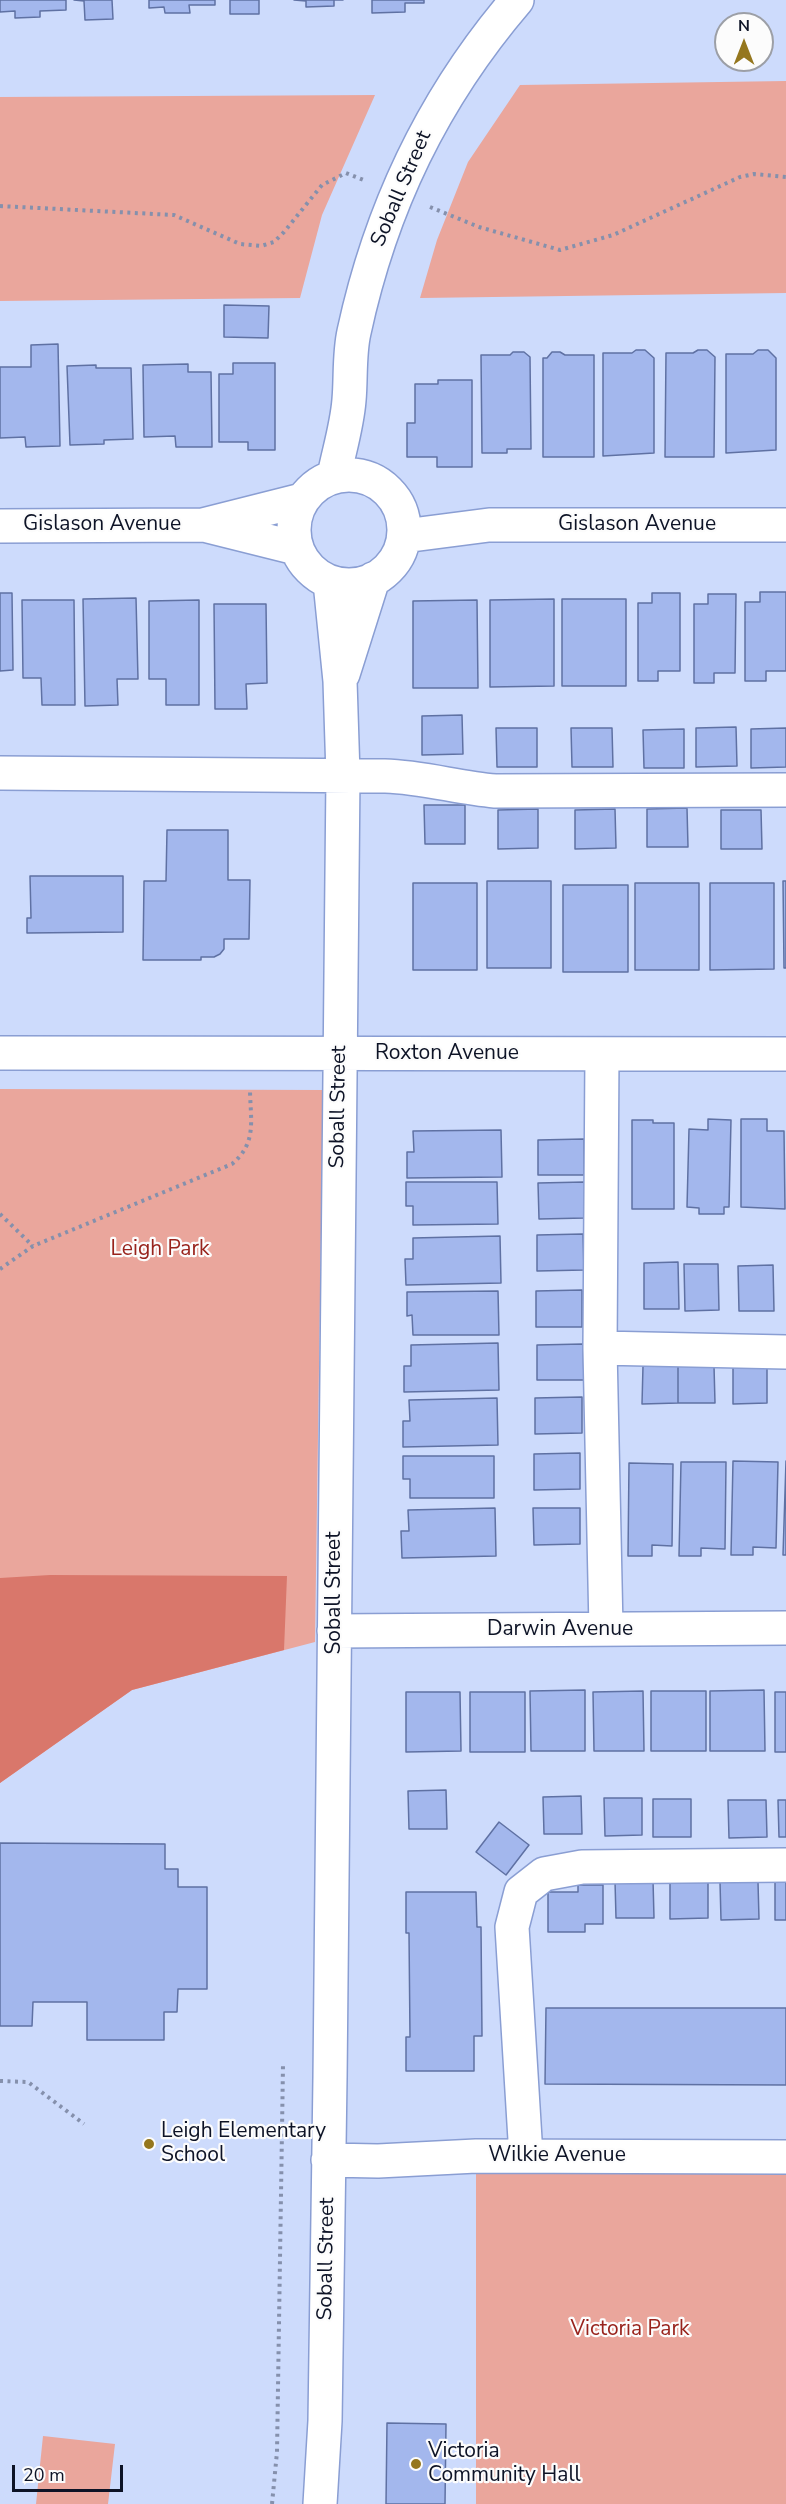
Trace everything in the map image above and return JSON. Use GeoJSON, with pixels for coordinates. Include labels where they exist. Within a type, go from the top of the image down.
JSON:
{"type":"FeatureCollection","features":[{"type":"Feature","properties":{"kind":"street","name":"Soball Street"},"geometry":{"type":"LineString","coordinates":[[334,476],[349,403],[353,335],[376,246],[424,135],[452,86],[485,37],[517,0]]}},
{"type":"Feature","properties":{"kind":"street","name":"Soball Street"},"geometry":{"type":"LineString","coordinates":[[349,403],[374,481]]}},
{"type":"Feature","properties":{"kind":"street"},"geometry":{"type":"LineString","coordinates":[[354,475],[374,481],[394,499],[402,524],[395,560],[373,579],[354,585],[330,582],[309,569],[296,548],[294,523],[302,500],[316,486],[334,476],[354,475]]}},
{"type":"Feature","properties":{"kind":"street","name":"Gislason Avenue"},"geometry":{"type":"LineString","coordinates":[[0,526],[203,525],[302,500]]}},
{"type":"Feature","properties":{"kind":"street","name":"Gislason Avenue"},"geometry":{"type":"LineString","coordinates":[[402,524],[786,525]]}},
{"type":"Feature","properties":{"kind":"street","name":"Gislason Avenue"},"geometry":{"type":"LineString","coordinates":[[203,525],[296,548]]}},
{"type":"Feature","properties":{"kind":"street","name":"Soball Street"},"geometry":{"type":"LineString","coordinates":[[340,681],[373,579]]}},
{"type":"Feature","properties":{"kind":"street","name":"Soball Street"},"geometry":{"type":"LineString","coordinates":[[320,2504],[326,2421],[343,775],[340,681],[330,582]]}},
{"type":"Feature","properties":{"kind":"street"},"geometry":{"type":"LineString","coordinates":[[0,773],[415,777],[495,791],[786,790]]}},
{"type":"Feature","properties":{"kind":"street","name":"Roxton Avenue"},"geometry":{"type":"LineString","coordinates":[[0,1053],[786,1054]]}},
{"type":"Feature","properties":{"kind":"street"},"geometry":{"type":"LineString","coordinates":[[602,1054],[600,1348],[606,1629]]}},
{"type":"Feature","properties":{"kind":"street"},"geometry":{"type":"LineString","coordinates":[[600,1348],[786,1352]]}},
{"type":"Feature","properties":{"kind":"street","name":"Darwin Avenue"},"geometry":{"type":"LineString","coordinates":[[334,1631],[786,1628]]}},
{"type":"Feature","properties":{"kind":"street"},"geometry":{"type":"LineString","coordinates":[[526,2156],[512,1927],[521,1892],[544,1874],[582,1867],[786,1865]]}},
{"type":"Feature","properties":{"kind":"street","name":"Wilkie Avenue"},"geometry":{"type":"LineString","coordinates":[[328,2160],[526,2156],[786,2157]]}},
{"type":"Feature","properties":{"kind":"path"},"geometry":{"type":"LineString","coordinates":[[0,206],[174,214],[240,244],[261,246],[274,242],[322,185],[346,172],[373,184]]}},
{"type":"Feature","properties":{"kind":"path"},"geometry":{"type":"LineString","coordinates":[[421,203],[479,227],[560,250],[613,235],[740,177],[754,174],[786,177]]}},
{"type":"Feature","properties":{"kind":"path"},"geometry":{"type":"LineString","coordinates":[[0,1269],[33,1246],[232,1164],[243,1155],[250,1141],[250,1054]]}},
{"type":"Feature","properties":{"kind":"path"},"geometry":{"type":"LineString","coordinates":[[0,1214],[33,1246]]}},
{"type":"Feature","properties":{"kind":"path"},"geometry":{"type":"LineString","coordinates":[[272,2504],[277,2452],[283,2065]]}},
{"type":"Feature","properties":{"kind":"path"},"geometry":{"type":"LineString","coordinates":[[0,2081],[28,2082],[84,2124]]}},
{"type":"Feature","properties":{"kind":"green space"},"geometry":{"type":"Polygon","coordinates":[[[786,81],[786,293],[420,298],[437,240],[468,162],[520,85],[786,81]]]}},
{"type":"Feature","properties":{"kind":"green space"},"geometry":{"type":"Polygon","coordinates":[[[375,95],[322,215],[300,298],[0,301],[0,97],[375,95]]]}},
{"type":"Feature","properties":{"kind":"green space","name":"Leigh Park"},"geometry":{"type":"Polygon","coordinates":[[[0,1089],[323,1090],[315,1642],[132,1690],[0,1783],[0,1089]]]}},
{"type":"Feature","properties":{"kind":"green space","name":"Victoria Park"},"geometry":{"type":"Polygon","coordinates":[[[476,2156],[786,2156],[786,2504],[476,2504],[476,2156]]]}},
{"type":"Feature","properties":{"kind":"green space"},"geometry":{"type":"Polygon","coordinates":[[[43,2436],[115,2444],[108,2504],[36,2504],[43,2436]]]}},
{"type":"Feature","properties":{"kind":"shaded area"},"geometry":{"type":"Polygon","coordinates":[[[50,1575],[287,1576],[284,1650],[132,1690],[0,1783],[0,1578],[50,1575]]]}},
{"type":"Feature","properties":{"kind":"building"},"geometry":{"type":"Polygon","coordinates":[[[0,0],[66,0],[66,10],[40,11],[40,17],[15,18],[15,11],[0,12],[0,0]]]}},
{"type":"Feature","properties":{"kind":"building"},"geometry":{"type":"Polygon","coordinates":[[[74,0],[112,0],[113,19],[85,20],[84,1],[74,0]]]}},
{"type":"Feature","properties":{"kind":"building"},"geometry":{"type":"Polygon","coordinates":[[[149,0],[215,0],[215,5],[189,5],[190,13],[165,13],[164,7],[149,8],[149,0]]]}},
{"type":"Feature","properties":{"kind":"building"},"geometry":{"type":"Polygon","coordinates":[[[230,0],[259,0],[259,14],[230,14],[230,0]]]}},
{"type":"Feature","properties":{"kind":"building"},"geometry":{"type":"Polygon","coordinates":[[[294,0],[334,0],[334,6],[306,7],[306,1],[294,0]]]}},
{"type":"Feature","properties":{"kind":"building"},"geometry":{"type":"Polygon","coordinates":[[[372,0],[424,0],[424,3],[405,3],[405,12],[372,13],[372,0]]]}},
{"type":"Feature","properties":{"kind":"building"},"geometry":{"type":"Polygon","coordinates":[[[224,305],[269,306],[268,338],[224,337],[224,305]]]}},
{"type":"Feature","properties":{"kind":"building"},"geometry":{"type":"Polygon","coordinates":[[[58,344],[60,446],[26,447],[25,437],[0,438],[0,367],[31,367],[31,345],[58,344]]]}},
{"type":"Feature","properties":{"kind":"building"},"geometry":{"type":"Polygon","coordinates":[[[636,350],[645,350],[654,358],[654,453],[603,456],[603,353],[632,353],[636,350]]]}},
{"type":"Feature","properties":{"kind":"building"},"geometry":{"type":"Polygon","coordinates":[[[698,350],[707,350],[715,357],[714,457],[665,457],[666,353],[693,353],[698,350]]]}},
{"type":"Feature","properties":{"kind":"building"},"geometry":{"type":"Polygon","coordinates":[[[758,350],[768,350],[776,358],[776,450],[726,453],[726,354],[753,354],[758,350]]]}},
{"type":"Feature","properties":{"kind":"building"},"geometry":{"type":"Polygon","coordinates":[[[513,352],[524,352],[530,357],[531,449],[507,449],[507,453],[482,453],[481,355],[510,355],[513,352]]]}},
{"type":"Feature","properties":{"kind":"building"},"geometry":{"type":"Polygon","coordinates":[[[552,352],[565,355],[594,355],[594,457],[543,457],[543,358],[547,358],[552,352]]]}},
{"type":"Feature","properties":{"kind":"building"},"geometry":{"type":"Polygon","coordinates":[[[233,363],[275,363],[275,450],[248,450],[248,442],[219,442],[219,374],[233,374],[233,363]]]}},
{"type":"Feature","properties":{"kind":"building"},"geometry":{"type":"Polygon","coordinates":[[[188,364],[188,372],[211,372],[212,447],[176,447],[175,436],[144,437],[143,365],[188,364]]]}},
{"type":"Feature","properties":{"kind":"building"},"geometry":{"type":"Polygon","coordinates":[[[96,365],[96,368],[131,368],[133,439],[104,440],[104,444],[70,445],[67,366],[96,365]]]}},
{"type":"Feature","properties":{"kind":"building"},"geometry":{"type":"Polygon","coordinates":[[[438,380],[472,380],[472,467],[437,467],[437,457],[407,457],[407,423],[415,423],[415,384],[438,384],[438,380]]]}},
{"type":"Feature","properties":{"kind":"building"},"geometry":{"type":"Polygon","coordinates":[[[760,592],[786,592],[786,671],[766,671],[766,681],[745,681],[745,602],[760,602],[760,592]]]}},
{"type":"Feature","properties":{"kind":"building"},"geometry":{"type":"Polygon","coordinates":[[[0,593],[12,593],[13,670],[0,671],[0,593]]]}},
{"type":"Feature","properties":{"kind":"building"},"geometry":{"type":"Polygon","coordinates":[[[652,593],[680,593],[680,671],[658,671],[658,681],[638,681],[638,603],[652,603],[652,593]]]}},
{"type":"Feature","properties":{"kind":"building"},"geometry":{"type":"Polygon","coordinates":[[[708,594],[736,594],[735,673],[714,673],[714,683],[694,683],[694,604],[708,604],[708,594]]]}},
{"type":"Feature","properties":{"kind":"building"},"geometry":{"type":"Polygon","coordinates":[[[136,598],[138,679],[117,679],[118,705],[85,706],[83,599],[136,598]]]}},
{"type":"Feature","properties":{"kind":"building"},"geometry":{"type":"Polygon","coordinates":[[[554,599],[554,686],[490,687],[490,600],[554,599]]]}},
{"type":"Feature","properties":{"kind":"building"},"geometry":{"type":"Polygon","coordinates":[[[562,599],[626,599],[626,686],[562,686],[562,599]]]}},
{"type":"Feature","properties":{"kind":"building"},"geometry":{"type":"Polygon","coordinates":[[[22,600],[74,600],[75,705],[42,705],[41,678],[23,678],[22,600]]]}},
{"type":"Feature","properties":{"kind":"building"},"geometry":{"type":"Polygon","coordinates":[[[199,600],[199,705],[166,705],[166,679],[149,679],[149,601],[199,600]]]}},
{"type":"Feature","properties":{"kind":"building"},"geometry":{"type":"Polygon","coordinates":[[[477,600],[478,688],[413,688],[413,601],[477,600]]]}},
{"type":"Feature","properties":{"kind":"building"},"geometry":{"type":"Polygon","coordinates":[[[214,604],[266,604],[267,683],[246,684],[247,709],[215,709],[214,604]]]}},
{"type":"Feature","properties":{"kind":"building"},"geometry":{"type":"Polygon","coordinates":[[[462,715],[463,754],[422,755],[422,716],[462,715]]]}},
{"type":"Feature","properties":{"kind":"building"},"geometry":{"type":"Polygon","coordinates":[[[736,727],[737,766],[696,767],[696,728],[736,727]]]}},
{"type":"Feature","properties":{"kind":"building"},"geometry":{"type":"Polygon","coordinates":[[[496,728],[537,728],[537,767],[497,767],[496,728]]]}},
{"type":"Feature","properties":{"kind":"building"},"geometry":{"type":"Polygon","coordinates":[[[571,728],[612,728],[613,767],[572,767],[571,728]]]}},
{"type":"Feature","properties":{"kind":"building"},"geometry":{"type":"Polygon","coordinates":[[[786,728],[786,767],[751,768],[751,729],[786,728]]]}},
{"type":"Feature","properties":{"kind":"building"},"geometry":{"type":"Polygon","coordinates":[[[684,729],[684,768],[644,768],[643,730],[684,729]]]}},
{"type":"Feature","properties":{"kind":"building"},"geometry":{"type":"Polygon","coordinates":[[[424,805],[465,805],[465,844],[425,844],[424,805]]]}},
{"type":"Feature","properties":{"kind":"building"},"geometry":{"type":"Polygon","coordinates":[[[687,808],[688,847],[647,847],[647,809],[687,808]]]}},
{"type":"Feature","properties":{"kind":"building"},"geometry":{"type":"Polygon","coordinates":[[[538,809],[538,848],[498,849],[498,810],[538,809]]]}},
{"type":"Feature","properties":{"kind":"building"},"geometry":{"type":"Polygon","coordinates":[[[615,809],[616,848],[575,849],[575,810],[615,809]]]}},
{"type":"Feature","properties":{"kind":"building"},"geometry":{"type":"Polygon","coordinates":[[[721,810],[761,810],[762,849],[721,849],[721,810]]]}},
{"type":"Feature","properties":{"kind":"building"},"geometry":{"type":"Polygon","coordinates":[[[167,830],[228,830],[228,880],[250,880],[249,939],[224,939],[224,949],[220,954],[214,957],[201,957],[201,960],[143,960],[144,881],[166,881],[167,830]]]}},
{"type":"Feature","properties":{"kind":"building"},"geometry":{"type":"Polygon","coordinates":[[[30,876],[123,876],[123,932],[27,933],[27,918],[31,918],[30,876]]]}},
{"type":"Feature","properties":{"kind":"building"},"geometry":{"type":"Polygon","coordinates":[[[487,881],[551,881],[551,968],[487,968],[487,881]]]}},
{"type":"Feature","properties":{"kind":"building"},"geometry":{"type":"Polygon","coordinates":[[[783,881],[786,881],[786,968],[784,968],[783,881]]]}},
{"type":"Feature","properties":{"kind":"building"},"geometry":{"type":"Polygon","coordinates":[[[413,883],[477,883],[477,970],[413,970],[413,883]]]}},
{"type":"Feature","properties":{"kind":"building"},"geometry":{"type":"Polygon","coordinates":[[[635,883],[699,883],[699,970],[635,970],[635,883]]]}},
{"type":"Feature","properties":{"kind":"building"},"geometry":{"type":"Polygon","coordinates":[[[710,883],[774,883],[774,969],[710,970],[710,883]]]}},
{"type":"Feature","properties":{"kind":"building"},"geometry":{"type":"Polygon","coordinates":[[[563,885],[628,885],[628,972],[563,972],[563,885]]]}},
{"type":"Feature","properties":{"kind":"building"},"geometry":{"type":"Polygon","coordinates":[[[708,1119],[731,1120],[729,1207],[724,1207],[724,1214],[699,1214],[699,1208],[687,1207],[689,1129],[708,1130],[708,1119]]]}},
{"type":"Feature","properties":{"kind":"building"},"geometry":{"type":"Polygon","coordinates":[[[741,1119],[767,1119],[767,1131],[784,1131],[785,1209],[741,1207],[741,1119]]]}},
{"type":"Feature","properties":{"kind":"building"},"geometry":{"type":"Polygon","coordinates":[[[632,1120],[674,1123],[674,1209],[632,1209],[632,1120]]]}},
{"type":"Feature","properties":{"kind":"building"},"geometry":{"type":"Polygon","coordinates":[[[501,1130],[502,1177],[407,1178],[407,1152],[414,1152],[413,1131],[501,1130]]]}},
{"type":"Feature","properties":{"kind":"building"},"geometry":{"type":"Polygon","coordinates":[[[584,1139],[584,1175],[538,1175],[538,1140],[584,1139]]]}},
{"type":"Feature","properties":{"kind":"building"},"geometry":{"type":"Polygon","coordinates":[[[406,1182],[497,1182],[498,1224],[413,1225],[413,1206],[406,1206],[406,1182]]]}},
{"type":"Feature","properties":{"kind":"building"},"geometry":{"type":"Polygon","coordinates":[[[585,1182],[585,1218],[539,1219],[538,1183],[585,1182]]]}},
{"type":"Feature","properties":{"kind":"building"},"geometry":{"type":"Polygon","coordinates":[[[583,1234],[584,1270],[537,1271],[537,1235],[583,1234]]]}},
{"type":"Feature","properties":{"kind":"building"},"geometry":{"type":"Polygon","coordinates":[[[500,1236],[501,1283],[406,1285],[405,1259],[413,1259],[413,1238],[500,1236]]]}},
{"type":"Feature","properties":{"kind":"building"},"geometry":{"type":"Polygon","coordinates":[[[678,1262],[679,1309],[644,1309],[644,1263],[678,1262]]]}},
{"type":"Feature","properties":{"kind":"building"},"geometry":{"type":"Polygon","coordinates":[[[684,1264],[718,1264],[719,1310],[685,1311],[684,1264]]]}},
{"type":"Feature","properties":{"kind":"building"},"geometry":{"type":"Polygon","coordinates":[[[773,1265],[774,1311],[739,1311],[738,1266],[773,1265]]]}},
{"type":"Feature","properties":{"kind":"building"},"geometry":{"type":"Polygon","coordinates":[[[582,1290],[582,1327],[536,1327],[536,1291],[582,1290]]]}},
{"type":"Feature","properties":{"kind":"building"},"geometry":{"type":"Polygon","coordinates":[[[498,1291],[499,1335],[413,1335],[412,1315],[407,1316],[407,1292],[498,1291]]]}},
{"type":"Feature","properties":{"kind":"building"},"geometry":{"type":"Polygon","coordinates":[[[498,1343],[499,1390],[404,1392],[404,1366],[411,1366],[411,1345],[498,1343]]]}},
{"type":"Feature","properties":{"kind":"building"},"geometry":{"type":"Polygon","coordinates":[[[583,1344],[584,1380],[537,1380],[537,1345],[583,1344]]]}},
{"type":"Feature","properties":{"kind":"building"},"geometry":{"type":"Polygon","coordinates":[[[643,1366],[678,1366],[678,1403],[642,1404],[643,1366]]]}},
{"type":"Feature","properties":{"kind":"building"},"geometry":{"type":"Polygon","coordinates":[[[678,1366],[714,1366],[715,1403],[678,1403],[678,1366]]]}},
{"type":"Feature","properties":{"kind":"building"},"geometry":{"type":"Polygon","coordinates":[[[733,1366],[767,1366],[767,1403],[733,1404],[733,1366]]]}},
{"type":"Feature","properties":{"kind":"building"},"geometry":{"type":"Polygon","coordinates":[[[582,1397],[582,1433],[535,1434],[535,1398],[582,1397]]]}},
{"type":"Feature","properties":{"kind":"building"},"geometry":{"type":"Polygon","coordinates":[[[497,1398],[498,1445],[403,1447],[403,1421],[410,1421],[409,1400],[497,1398]]]}},
{"type":"Feature","properties":{"kind":"building"},"geometry":{"type":"Polygon","coordinates":[[[580,1453],[580,1489],[534,1490],[534,1454],[580,1453]]]}},
{"type":"Feature","properties":{"kind":"building"},"geometry":{"type":"Polygon","coordinates":[[[403,1456],[494,1456],[494,1498],[410,1498],[410,1479],[403,1479],[403,1456]]]}},
{"type":"Feature","properties":{"kind":"building"},"geometry":{"type":"Polygon","coordinates":[[[733,1461],[778,1462],[776,1548],[753,1547],[753,1555],[731,1555],[733,1461]]]}},
{"type":"Feature","properties":{"kind":"building"},"geometry":{"type":"Polygon","coordinates":[[[786,1461],[786,1555],[783,1555],[786,1461]]]}},
{"type":"Feature","properties":{"kind":"building"},"geometry":{"type":"Polygon","coordinates":[[[681,1462],[726,1462],[725,1549],[701,1548],[701,1556],[679,1556],[681,1462]]]}},
{"type":"Feature","properties":{"kind":"building"},"geometry":{"type":"Polygon","coordinates":[[[629,1463],[673,1464],[672,1546],[652,1545],[652,1556],[628,1556],[629,1463]]]}},
{"type":"Feature","properties":{"kind":"building"},"geometry":{"type":"Polygon","coordinates":[[[495,1508],[496,1556],[402,1558],[401,1531],[409,1531],[408,1510],[495,1508]]]}},
{"type":"Feature","properties":{"kind":"building"},"geometry":{"type":"Polygon","coordinates":[[[533,1508],[580,1508],[580,1544],[534,1545],[533,1508]]]}},
{"type":"Feature","properties":{"kind":"building"},"geometry":{"type":"Polygon","coordinates":[[[585,1690],[585,1751],[531,1751],[530,1691],[585,1690]]]}},
{"type":"Feature","properties":{"kind":"building"},"geometry":{"type":"Polygon","coordinates":[[[764,1690],[765,1751],[710,1751],[710,1691],[764,1690]]]}},
{"type":"Feature","properties":{"kind":"building"},"geometry":{"type":"Polygon","coordinates":[[[643,1691],[644,1751],[594,1751],[593,1692],[643,1691]]]}},
{"type":"Feature","properties":{"kind":"building"},"geometry":{"type":"Polygon","coordinates":[[[651,1691],[706,1691],[706,1751],[651,1751],[651,1691]]]}},
{"type":"Feature","properties":{"kind":"building"},"geometry":{"type":"Polygon","coordinates":[[[406,1692],[460,1692],[461,1751],[406,1752],[406,1692]]]}},
{"type":"Feature","properties":{"kind":"building"},"geometry":{"type":"Polygon","coordinates":[[[470,1692],[525,1692],[525,1752],[470,1752],[470,1692]]]}},
{"type":"Feature","properties":{"kind":"building"},"geometry":{"type":"Polygon","coordinates":[[[775,1692],[786,1692],[786,1752],[775,1752],[775,1692]]]}},
{"type":"Feature","properties":{"kind":"building"},"geometry":{"type":"Polygon","coordinates":[[[446,1790],[447,1829],[409,1829],[408,1791],[446,1790]]]}},
{"type":"Feature","properties":{"kind":"building"},"geometry":{"type":"Polygon","coordinates":[[[581,1796],[582,1834],[544,1834],[543,1797],[581,1796]]]}},
{"type":"Feature","properties":{"kind":"building"},"geometry":{"type":"Polygon","coordinates":[[[604,1798],[642,1798],[642,1835],[605,1836],[604,1798]]]}},
{"type":"Feature","properties":{"kind":"building"},"geometry":{"type":"Polygon","coordinates":[[[653,1799],[691,1799],[691,1837],[653,1837],[653,1799]]]}},
{"type":"Feature","properties":{"kind":"building"},"geometry":{"type":"Polygon","coordinates":[[[728,1800],[766,1800],[767,1837],[729,1838],[728,1800]]]}},
{"type":"Feature","properties":{"kind":"building"},"geometry":{"type":"Polygon","coordinates":[[[778,1800],[786,1800],[786,1837],[779,1837],[778,1800]]]}},
{"type":"Feature","properties":{"kind":"building"},"geometry":{"type":"Polygon","coordinates":[[[499,1822],[529,1845],[506,1875],[476,1852],[499,1822]]]}},
{"type":"Feature","properties":{"kind":"building"},"geometry":{"type":"Polygon","coordinates":[[[0,1843],[165,1844],[165,1869],[178,1869],[178,1887],[207,1887],[207,1989],[178,1989],[177,2012],[164,2012],[164,2040],[87,2040],[87,2002],[33,2002],[32,2026],[0,2026],[0,1843]]]}},
{"type":"Feature","properties":{"kind":"building"},"geometry":{"type":"Polygon","coordinates":[[[653,1880],[654,1918],[616,1918],[615,1881],[653,1880]]]}},
{"type":"Feature","properties":{"kind":"building"},"geometry":{"type":"Polygon","coordinates":[[[670,1881],[708,1881],[708,1918],[670,1919],[670,1881]]]}},
{"type":"Feature","properties":{"kind":"building"},"geometry":{"type":"Polygon","coordinates":[[[720,1882],[758,1882],[759,1919],[721,1920],[720,1882]]]}},
{"type":"Feature","properties":{"kind":"building"},"geometry":{"type":"Polygon","coordinates":[[[775,1882],[786,1882],[786,1920],[775,1920],[775,1882]]]}},
{"type":"Feature","properties":{"kind":"building"},"geometry":{"type":"Polygon","coordinates":[[[578,1885],[603,1885],[603,1924],[585,1924],[585,1932],[548,1932],[548,1892],[578,1892],[578,1885]]]}},
{"type":"Feature","properties":{"kind":"building"},"geometry":{"type":"Polygon","coordinates":[[[406,1892],[476,1892],[477,1927],[481,1927],[482,2036],[474,2036],[474,2071],[406,2071],[406,2037],[410,2037],[409,1933],[406,1933],[406,1892]]]}},
{"type":"Feature","properties":{"kind":"building"},"geometry":{"type":"Polygon","coordinates":[[[546,2008],[786,2008],[786,2085],[545,2084],[546,2008]]]}},
{"type":"Feature","properties":{"kind":"building","name":"Victoria Community Hall"},"geometry":{"type":"Polygon","coordinates":[[[387,2423],[446,2424],[445,2504],[386,2504],[387,2423]]]}},
{"type":"Feature","properties":{"kind":"place","name":"Leigh Elementary School"},"geometry":{"type":"Point","coordinates":[149,2144]}},
{"type":"Feature","properties":{"kind":"place","name":"Victoria Community Hall"},"geometry":{"type":"Point","coordinates":[416,2464]}}]}
